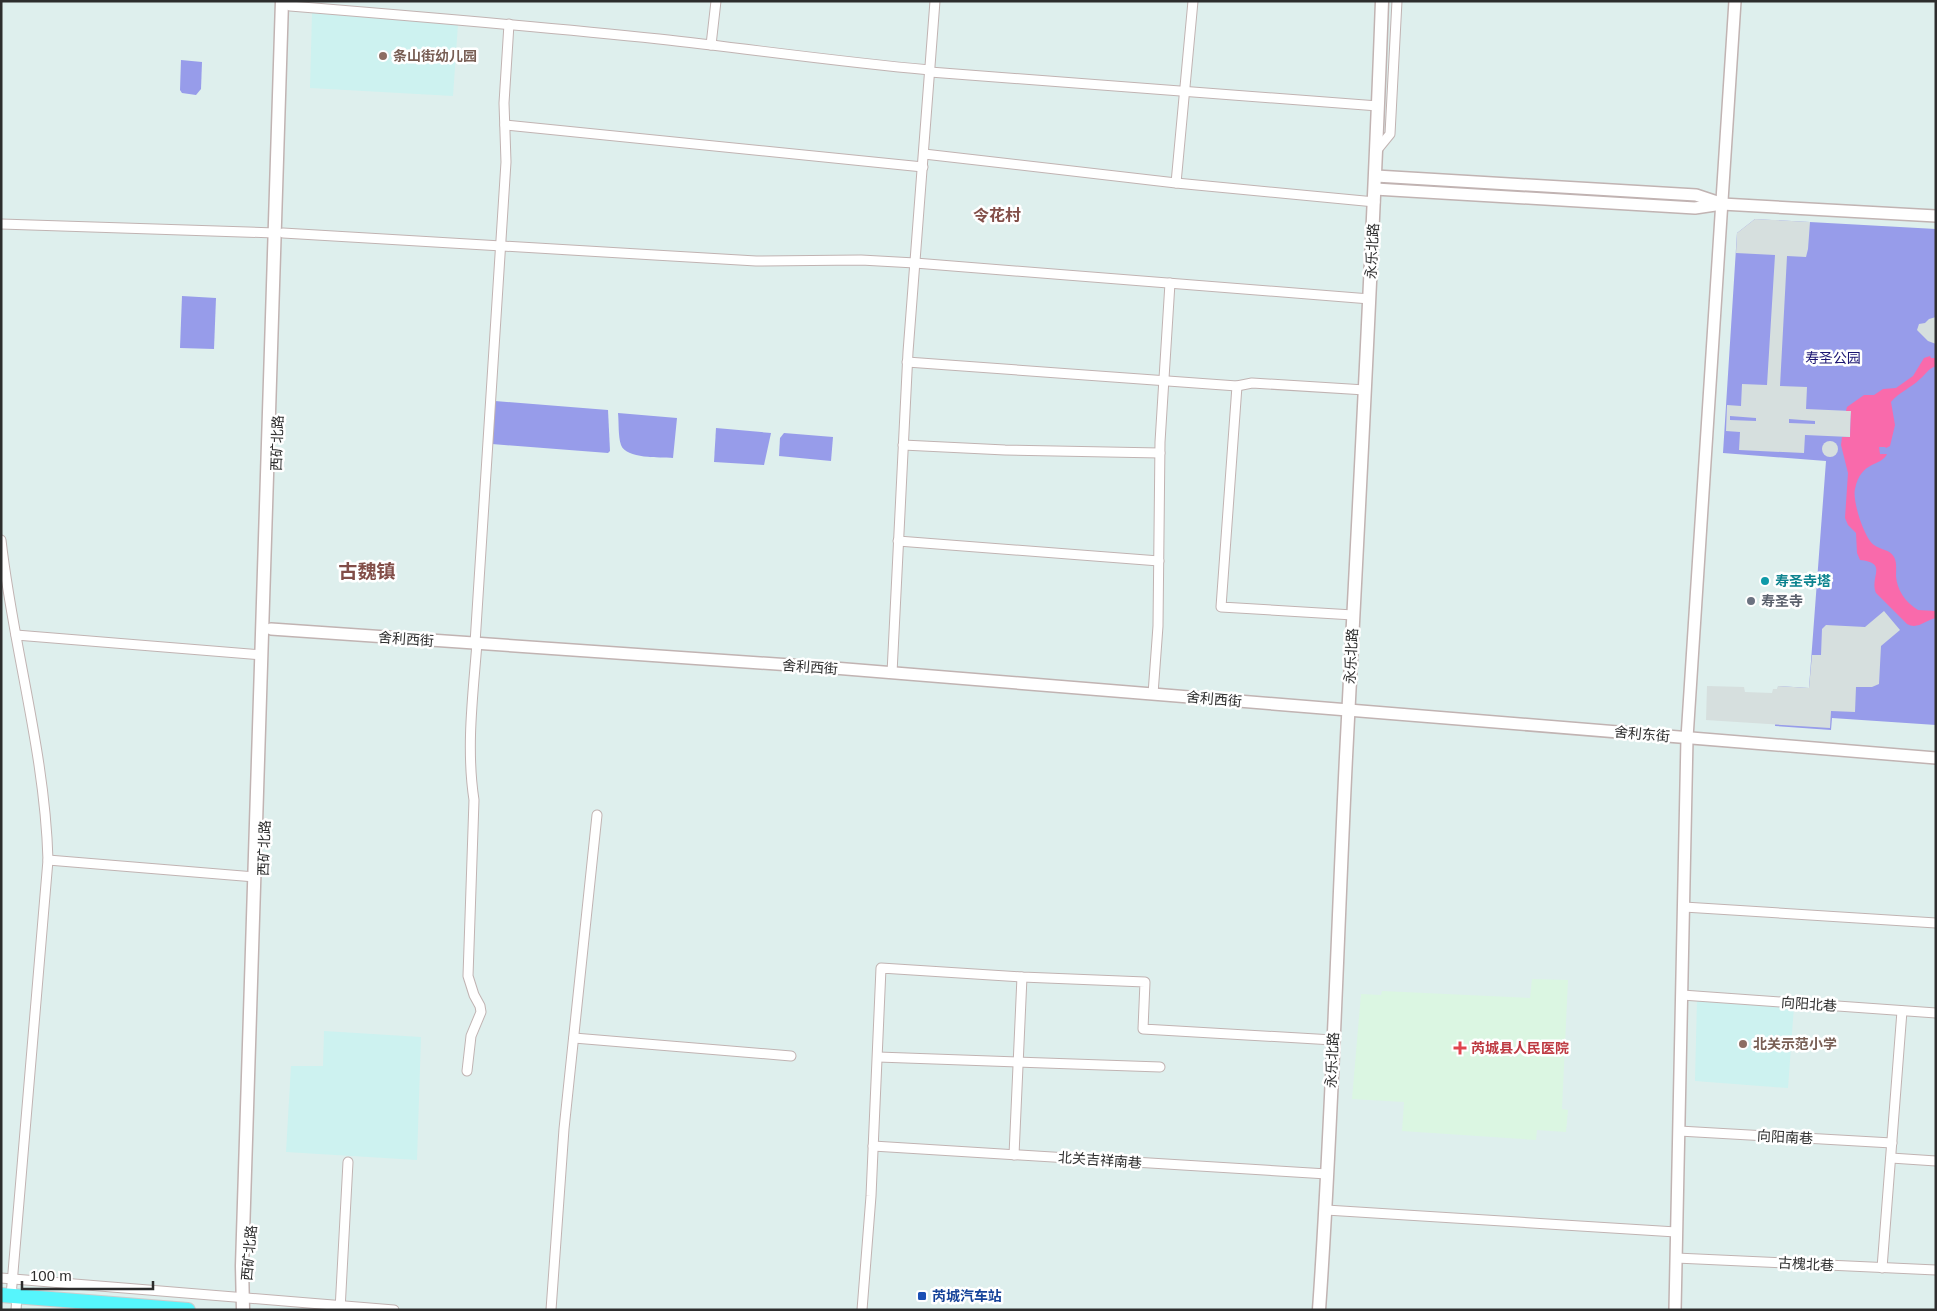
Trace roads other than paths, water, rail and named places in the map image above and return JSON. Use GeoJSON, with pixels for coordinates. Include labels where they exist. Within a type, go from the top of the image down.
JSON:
{"type":"FeatureCollection","features":[{"type":"Feature","properties":{"kind":"main road","name":"永乐北路"},"geometry":{"type":"LineString","coordinates":[[1319,1310],[1326,1210],[1348,710],[1376,176],[1382,1]]}},
{"type":"Feature","properties":{"kind":"main road","name":"西矿北路"},"geometry":{"type":"LineString","coordinates":[[244,1304],[242,1266],[262,655],[288,3]]}},
{"type":"Feature","properties":{"kind":"main road","name":"西矿北路"},"geometry":{"type":"LineString","coordinates":[[244,1304],[250,1266],[271,629],[279,233]]}},
{"type":"Feature","properties":{"kind":"main road"},"geometry":{"type":"LineString","coordinates":[[11,1299],[188,1310]]}},
{"type":"Feature","properties":{"kind":"street"},"geometry":{"type":"LineString","coordinates":[[712,46],[716,1]]}},
{"type":"Feature","properties":{"kind":"street"},"geometry":{"type":"LineString","coordinates":[[892,673],[908,362],[935,1]]}},
{"type":"Feature","properties":{"kind":"street"},"geometry":{"type":"LineString","coordinates":[[1176,183],[1193,1]]}},
{"type":"Feature","properties":{"kind":"street"},"geometry":{"type":"LineString","coordinates":[[1377,150],[1390,134],[1397,1]]}},
{"type":"Feature","properties":{"kind":"street"},"geometry":{"type":"LineString","coordinates":[[1675,1310],[1687,738],[1735,1]]}},
{"type":"Feature","properties":{"kind":"street"},"geometry":{"type":"LineString","coordinates":[[288,3],[509,24],[930,71],[1378,106]]}},
{"type":"Feature","properties":{"kind":"street"},"geometry":{"type":"LineString","coordinates":[[467,1070],[471,1036],[481,1012],[468,976],[474,800],[470,772],[476,643],[506,162],[504,103],[509,24]]}},
{"type":"Feature","properties":{"kind":"street"},"geometry":{"type":"LineString","coordinates":[[505,125],[923,167]]}},
{"type":"Feature","properties":{"kind":"street"},"geometry":{"type":"LineString","coordinates":[[924,154],[1176,183],[1375,196],[1696,208],[1722,204],[1936,216]]}},
{"type":"Feature","properties":{"kind":"street"},"geometry":{"type":"LineString","coordinates":[[1376,176],[1696,195],[1722,204]]}},
{"type":"Feature","properties":{"kind":"street"},"geometry":{"type":"LineString","coordinates":[[1,224],[279,233],[756,261],[862,260],[1370,298]]}},
{"type":"Feature","properties":{"kind":"street"},"geometry":{"type":"LineString","coordinates":[[1153,694],[1158,626],[1160,453],[1170,283]]}},
{"type":"Feature","properties":{"kind":"street"},"geometry":{"type":"LineString","coordinates":[[908,362],[1237,386],[1252,383],[1365,390]]}},
{"type":"Feature","properties":{"kind":"street"},"geometry":{"type":"LineString","coordinates":[[1237,386],[1222,607],[1354,615]]}},
{"type":"Feature","properties":{"kind":"street"},"geometry":{"type":"LineString","coordinates":[[903,444],[1005,450],[1160,453]]}},
{"type":"Feature","properties":{"kind":"street"},"geometry":{"type":"LineString","coordinates":[[1,540],[7,585],[44,797],[48,860],[11,1299]]}},
{"type":"Feature","properties":{"kind":"street"},"geometry":{"type":"LineString","coordinates":[[898,541],[1159,561]]}},
{"type":"Feature","properties":{"kind":"street","name":"舍利西街"},"geometry":{"type":"LineString","coordinates":[[271,629],[892,673],[1348,710]]}},
{"type":"Feature","properties":{"kind":"street"},"geometry":{"type":"LineString","coordinates":[[16,635],[262,655]]}},
{"type":"Feature","properties":{"kind":"street","name":"舍利东街"},"geometry":{"type":"LineString","coordinates":[[1348,710],[1936,758]]}},
{"type":"Feature","properties":{"kind":"street"},"geometry":{"type":"LineString","coordinates":[[551,1310],[564,1129],[597,815]]}},
{"type":"Feature","properties":{"kind":"street"},"geometry":{"type":"LineString","coordinates":[[48,860],[255,877]]}},
{"type":"Feature","properties":{"kind":"street"},"geometry":{"type":"LineString","coordinates":[[1684,907],[1936,923]]}},
{"type":"Feature","properties":{"kind":"street"},"geometry":{"type":"LineString","coordinates":[[862,1310],[878,1057],[881,968],[1022,977],[1145,982],[1143,1029],[1333,1040]]}},
{"type":"Feature","properties":{"kind":"street"},"geometry":{"type":"LineString","coordinates":[[1014,1155],[1022,977]]}},
{"type":"Feature","properties":{"kind":"street","name":"向阳北巷"},"geometry":{"type":"LineString","coordinates":[[1682,995],[1936,1013]]}},
{"type":"Feature","properties":{"kind":"street"},"geometry":{"type":"LineString","coordinates":[[1882,1268],[1902,1011]]}},
{"type":"Feature","properties":{"kind":"street"},"geometry":{"type":"LineString","coordinates":[[574,1038],[791,1056]]}},
{"type":"Feature","properties":{"kind":"street"},"geometry":{"type":"LineString","coordinates":[[878,1057],[1160,1067]]}},
{"type":"Feature","properties":{"kind":"street","name":"向阳南巷"},"geometry":{"type":"LineString","coordinates":[[1679,1131],[1892,1143]]}},
{"type":"Feature","properties":{"kind":"street","name":"北关吉祥南巷"},"geometry":{"type":"LineString","coordinates":[[873,1146],[1327,1174]]}},
{"type":"Feature","properties":{"kind":"street"},"geometry":{"type":"LineString","coordinates":[[1891,1158],[1936,1161]]}},
{"type":"Feature","properties":{"kind":"street"},"geometry":{"type":"LineString","coordinates":[[341,1308],[348,1162]]}},
{"type":"Feature","properties":{"kind":"street"},"geometry":{"type":"LineString","coordinates":[[1326,1210],[1676,1232]]}},
{"type":"Feature","properties":{"kind":"street","name":"古槐北巷"},"geometry":{"type":"LineString","coordinates":[[1676,1258],[1936,1270]]}},
{"type":"Feature","properties":{"kind":"street"},"geometry":{"type":"LineString","coordinates":[[1,1278],[244,1304],[394,1310]]}},
{"type":"Feature","properties":{"kind":"place","name":"条山街幼儿园"},"geometry":{"type":"Point","coordinates":[383,56]}},
{"type":"Feature","properties":{"kind":"place","name":"寿圣寺塔"},"geometry":{"type":"Point","coordinates":[1765,581]}},
{"type":"Feature","properties":{"kind":"place","name":"寿圣寺"},"geometry":{"type":"Point","coordinates":[1751,601]}},
{"type":"Feature","properties":{"kind":"place","name":"北关示范小学"},"geometry":{"type":"Point","coordinates":[1743,1044]}},
{"type":"Feature","properties":{"kind":"place","name":"芮城县人民医院"},"geometry":{"type":"Point","coordinates":[1460,1048]}},
{"type":"Feature","properties":{"kind":"place","name":"芮城汽车站"},"geometry":{"type":"Point","coordinates":[922,1296]}},
{"type":"Feature","properties":{"kind":"district","name":"令花村"},"geometry":{"type":"Point","coordinates":[997,215]}},
{"type":"Feature","properties":{"kind":"district","name":"古魏镇"},"geometry":{"type":"Point","coordinates":[367,571]}},
{"type":"Feature","properties":{"kind":"park label","name":"寿圣公园"},"geometry":{"type":"Point","coordinates":[1833,358]}}]}
